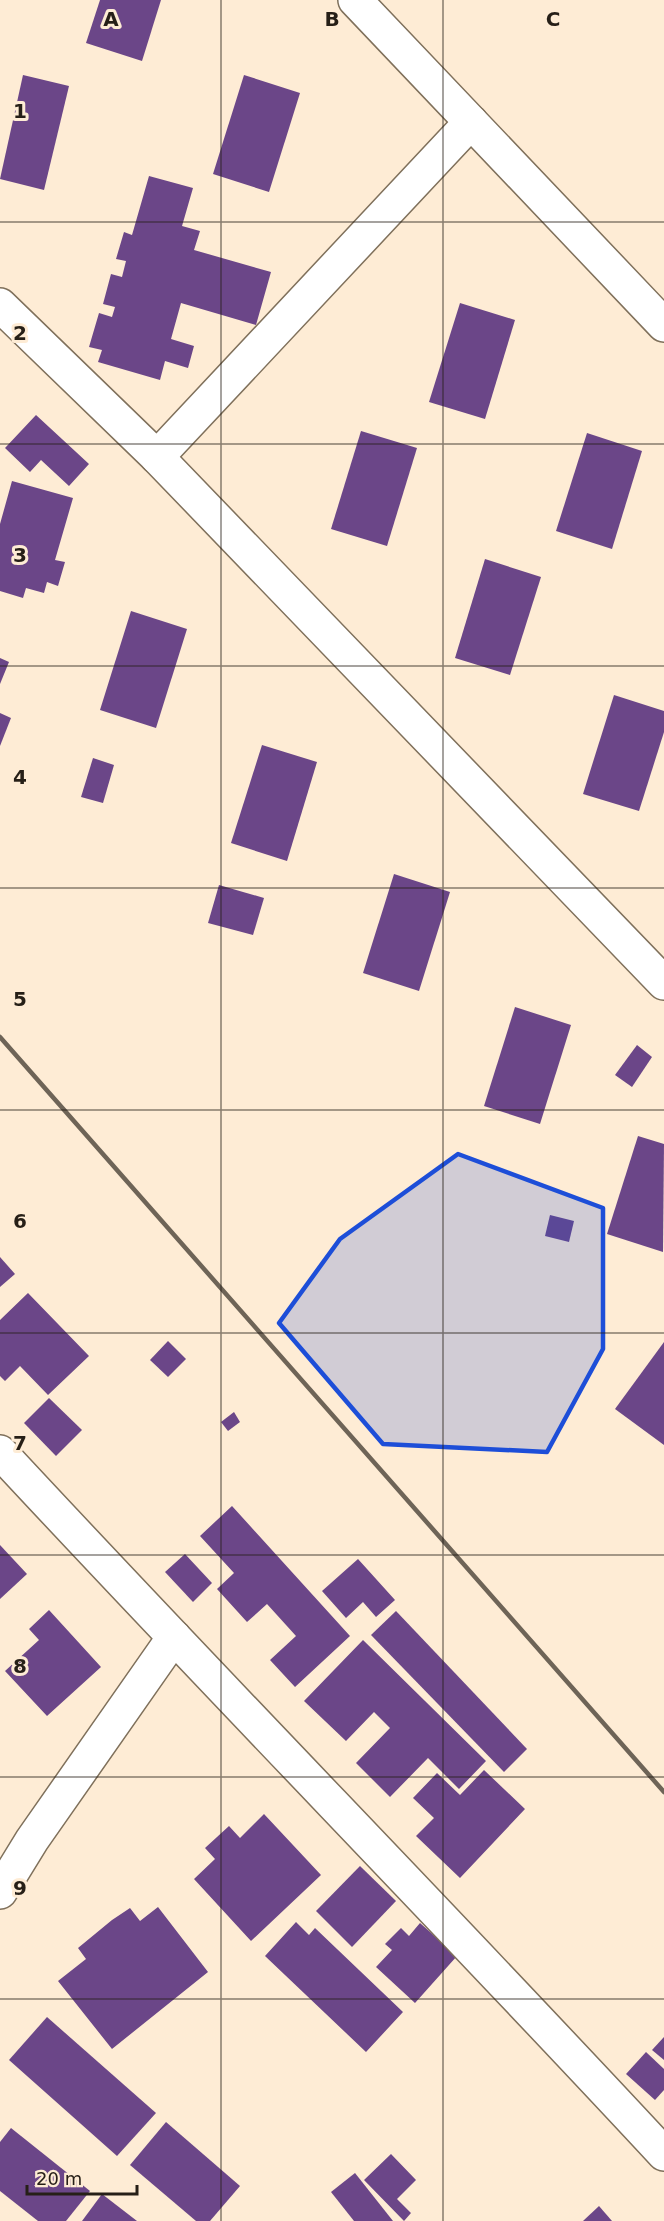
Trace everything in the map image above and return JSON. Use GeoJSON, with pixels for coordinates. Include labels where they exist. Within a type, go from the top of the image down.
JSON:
{"type":"FeatureCollection","features":[{"type":"Feature","properties":{"kind":"street"},"geometry":{"type":"LineString","coordinates":[[356,0],[664,325]]}},
{"type":"Feature","properties":{"kind":"street"},"geometry":{"type":"LineString","coordinates":[[157,457],[471,122]]}},
{"type":"Feature","properties":{"kind":"street"},"geometry":{"type":"LineString","coordinates":[[0,305],[157,457],[664,982]]}},
{"type":"Feature","properties":{"kind":"street"},"geometry":{"type":"LineString","coordinates":[[0,1452],[524,2003],[664,2154]]}},
{"type":"Feature","properties":{"kind":"street"},"geometry":{"type":"LineString","coordinates":[[0,1892],[32,1840],[174,1637]]}},
{"type":"Feature","properties":{"kind":"highlighted area"},"geometry":{"type":"Polygon","coordinates":[[[458,1154],[603,1208],[603,1349],[547,1452],[383,1444],[279,1323],[340,1239],[458,1154]]]}},
{"type":"Feature","properties":{"kind":"building"},"geometry":{"type":"Polygon","coordinates":[[[100,0],[161,0],[142,61],[86,43],[100,0]]]}},
{"type":"Feature","properties":{"kind":"building"},"geometry":{"type":"Polygon","coordinates":[[[23,75],[69,86],[44,190],[0,179],[23,75]]]}},
{"type":"Feature","properties":{"kind":"building"},"geometry":{"type":"Polygon","coordinates":[[[244,75],[300,93],[269,192],[213,174],[244,75]]]}},
{"type":"Feature","properties":{"kind":"building"},"geometry":{"type":"Polygon","coordinates":[[[149,176],[193,188],[182,226],[200,231],[194,250],[271,272],[256,325],[181,303],[171,339],[194,346],[188,368],[165,361],[160,380],[98,362],[102,350],[89,347],[99,313],[112,317],[115,307],[103,304],[111,274],[122,277],[126,261],[116,259],[124,232],[132,235],[149,176]]]}},
{"type":"Feature","properties":{"kind":"building"},"geometry":{"type":"Polygon","coordinates":[[[460,303],[515,320],[485,419],[429,402],[460,303]]]}},
{"type":"Feature","properties":{"kind":"building"},"geometry":{"type":"Polygon","coordinates":[[[36,415],[89,464],[69,486],[41,460],[30,472],[5,448],[36,415]]]}},
{"type":"Feature","properties":{"kind":"building"},"geometry":{"type":"Polygon","coordinates":[[[361,431],[417,448],[387,546],[331,529],[361,431]]]}},
{"type":"Feature","properties":{"kind":"building"},"geometry":{"type":"Polygon","coordinates":[[[587,433],[642,451],[612,549],[556,531],[587,433]]]}},
{"type":"Feature","properties":{"kind":"building"},"geometry":{"type":"Polygon","coordinates":[[[12,481],[73,498],[55,560],[65,562],[58,586],[47,582],[44,593],[26,588],[23,598],[0,591],[0,524],[12,481]]]}},
{"type":"Feature","properties":{"kind":"building"},"geometry":{"type":"Polygon","coordinates":[[[485,559],[541,577],[510,675],[455,658],[485,559]]]}},
{"type":"Feature","properties":{"kind":"building"},"geometry":{"type":"Polygon","coordinates":[[[131,611],[187,629],[156,728],[100,710],[131,611]]]}},
{"type":"Feature","properties":{"kind":"building"},"geometry":{"type":"Polygon","coordinates":[[[0,658],[9,662],[0,684],[0,658]]]}},
{"type":"Feature","properties":{"kind":"building"},"geometry":{"type":"Polygon","coordinates":[[[614,695],[664,711],[664,732],[639,811],[583,794],[614,695]]]}},
{"type":"Feature","properties":{"kind":"building"},"geometry":{"type":"Polygon","coordinates":[[[0,713],[11,718],[0,746],[0,713]]]}},
{"type":"Feature","properties":{"kind":"building"},"geometry":{"type":"Polygon","coordinates":[[[262,745],[317,762],[287,861],[231,843],[262,745]]]}},
{"type":"Feature","properties":{"kind":"building"},"geometry":{"type":"Polygon","coordinates":[[[93,758],[114,765],[103,803],[81,797],[93,758]]]}},
{"type":"Feature","properties":{"kind":"building"},"geometry":{"type":"Polygon","coordinates":[[[394,874],[450,892],[419,991],[363,973],[394,874]]]}},
{"type":"Feature","properties":{"kind":"building"},"geometry":{"type":"Polygon","coordinates":[[[219,885],[264,898],[253,935],[208,923],[219,885]]]}},
{"type":"Feature","properties":{"kind":"building"},"geometry":{"type":"Polygon","coordinates":[[[515,1007],[571,1025],[540,1124],[484,1106],[515,1007]]]}},
{"type":"Feature","properties":{"kind":"building"},"geometry":{"type":"Polygon","coordinates":[[[637,1045],[652,1057],[632,1087],[615,1075],[637,1045]]]}},
{"type":"Feature","properties":{"kind":"building"},"geometry":{"type":"Polygon","coordinates":[[[638,1136],[664,1144],[663,1252],[607,1234],[638,1136]]]}},
{"type":"Feature","properties":{"kind":"building"},"geometry":{"type":"Polygon","coordinates":[[[550,1215],[574,1221],[569,1242],[545,1236],[550,1215]]]}},
{"type":"Feature","properties":{"kind":"building"},"geometry":{"type":"Polygon","coordinates":[[[0,1257],[15,1274],[0,1287],[0,1257]]]}},
{"type":"Feature","properties":{"kind":"building"},"geometry":{"type":"Polygon","coordinates":[[[28,1293],[89,1356],[48,1395],[20,1366],[5,1381],[0,1376],[0,1320],[28,1293]]]}},
{"type":"Feature","properties":{"kind":"building"},"geometry":{"type":"Polygon","coordinates":[[[168,1341],[186,1359],[168,1377],[150,1360],[168,1341]]]}},
{"type":"Feature","properties":{"kind":"building"},"geometry":{"type":"Polygon","coordinates":[[[664,1342],[664,1445],[615,1409],[664,1342]]]}},
{"type":"Feature","properties":{"kind":"building"},"geometry":{"type":"Polygon","coordinates":[[[49,1398],[82,1430],[56,1456],[24,1423],[49,1398]]]}},
{"type":"Feature","properties":{"kind":"building"},"geometry":{"type":"Polygon","coordinates":[[[234,1412],[240,1422],[228,1431],[221,1422],[234,1412]]]}},
{"type":"Feature","properties":{"kind":"building"},"geometry":{"type":"Polygon","coordinates":[[[232,1506],[350,1636],[295,1687],[270,1660],[296,1636],[267,1604],[247,1622],[217,1589],[234,1573],[200,1536],[232,1506]]]}},
{"type":"Feature","properties":{"kind":"building"},"geometry":{"type":"Polygon","coordinates":[[[0,1545],[27,1574],[0,1599],[0,1545]]]}},
{"type":"Feature","properties":{"kind":"building"},"geometry":{"type":"Polygon","coordinates":[[[185,1554],[212,1583],[193,1602],[165,1572],[185,1554]]]}},
{"type":"Feature","properties":{"kind":"building"},"geometry":{"type":"Polygon","coordinates":[[[358,1559],[395,1600],[376,1617],[363,1602],[346,1618],[322,1591],[358,1559]]]}},
{"type":"Feature","properties":{"kind":"building"},"geometry":{"type":"Polygon","coordinates":[[[49,1610],[101,1667],[47,1716],[5,1671],[39,1640],[29,1629],[49,1610]]]}},
{"type":"Feature","properties":{"kind":"building"},"geometry":{"type":"Polygon","coordinates":[[[396,1611],[527,1749],[504,1772],[371,1635],[396,1611]]]}},
{"type":"Feature","properties":{"kind":"building"},"geometry":{"type":"Polygon","coordinates":[[[363,1640],[486,1761],[459,1789],[428,1758],[390,1797],[356,1763],[390,1728],[374,1712],[346,1741],[304,1701],[363,1640]]]}},
{"type":"Feature","properties":{"kind":"building"},"geometry":{"type":"Polygon","coordinates":[[[484,1770],[525,1809],[460,1878],[416,1836],[434,1818],[413,1798],[437,1773],[460,1795],[484,1770]]]}},
{"type":"Feature","properties":{"kind":"building"},"geometry":{"type":"Polygon","coordinates":[[[264,1814],[321,1875],[251,1941],[194,1879],[215,1859],[205,1848],[229,1826],[240,1838],[264,1814]]]}},
{"type":"Feature","properties":{"kind":"building"},"geometry":{"type":"Polygon","coordinates":[[[360,1866],[396,1901],[352,1947],[316,1911],[360,1866]]]}},
{"type":"Feature","properties":{"kind":"building"},"geometry":{"type":"Polygon","coordinates":[[[158,1907],[208,1972],[112,2049],[58,1981],[86,1959],[78,1948],[112,1920],[130,1908],[140,1921],[158,1907]]]}},
{"type":"Feature","properties":{"kind":"building"},"geometry":{"type":"Polygon","coordinates":[[[296,1922],[309,1935],[315,1928],[403,2012],[366,2052],[265,1956],[296,1922]]]}},
{"type":"Feature","properties":{"kind":"building"},"geometry":{"type":"Polygon","coordinates":[[[420,1923],[457,1956],[415,2003],[376,1967],[392,1950],[385,1944],[401,1928],[409,1936],[420,1923]]]}},
{"type":"Feature","properties":{"kind":"building"},"geometry":{"type":"Polygon","coordinates":[[[47,2017],[156,2113],[117,2156],[9,2060],[47,2017]]]}},
{"type":"Feature","properties":{"kind":"building"},"geometry":{"type":"Polygon","coordinates":[[[664,2037],[664,2060],[652,2050],[664,2037]]]}},
{"type":"Feature","properties":{"kind":"building"},"geometry":{"type":"Polygon","coordinates":[[[646,2052],[664,2069],[664,2090],[655,2100],[626,2074],[646,2052]]]}},
{"type":"Feature","properties":{"kind":"building"},"geometry":{"type":"Polygon","coordinates":[[[166,2122],[240,2186],[210,2221],[196,2221],[130,2165],[166,2122]]]}},
{"type":"Feature","properties":{"kind":"building"},"geometry":{"type":"Polygon","coordinates":[[[11,2128],[90,2191],[66,2221],[38,2221],[0,2191],[0,2142],[11,2128]]]}},
{"type":"Feature","properties":{"kind":"building"},"geometry":{"type":"Polygon","coordinates":[[[391,2154],[416,2180],[397,2199],[411,2213],[404,2221],[364,2180],[391,2154]]]}},
{"type":"Feature","properties":{"kind":"building"},"geometry":{"type":"Polygon","coordinates":[[[355,2173],[393,2221],[354,2221],[331,2192],[355,2173]]]}},
{"type":"Feature","properties":{"kind":"building"},"geometry":{"type":"Polygon","coordinates":[[[102,2194],[137,2221],[82,2221],[102,2194]]]}},
{"type":"Feature","properties":{"kind":"building"},"geometry":{"type":"Polygon","coordinates":[[[599,2206],[612,2221],[583,2221],[599,2206]]]}},
{"type":"Feature","properties":{"kind":"railway"},"geometry":{"type":"LineString","coordinates":[[0,1037],[664,1792]]}}]}
